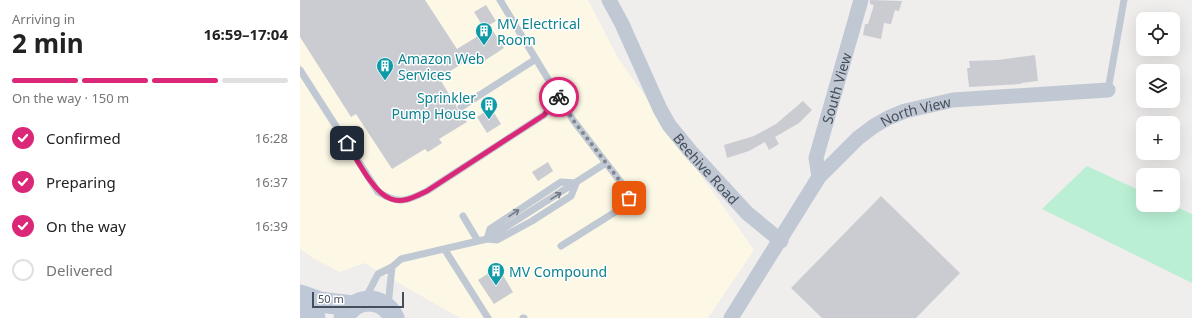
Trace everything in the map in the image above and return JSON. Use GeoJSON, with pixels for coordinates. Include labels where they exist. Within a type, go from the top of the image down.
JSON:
{"type":"FeatureCollection","features":[{"type":"Feature","properties":{"kind":"street","name":"Beehive Road"},"geometry":{"type":"LineString","coordinates":[[609,0],[622,24],[660,109],[669,125],[691,152],[747,213],[781,241]]}},
{"type":"Feature","properties":{"kind":"street","name":"South View"},"geometry":{"type":"LineString","coordinates":[[820,177],[816,158],[861,0]]}},
{"type":"Feature","properties":{"kind":"street","name":"North View"},"geometry":{"type":"LineString","coordinates":[[781,241],[820,177],[858,138],[888,118],[905,111],[953,100],[1108,90]]}},
{"type":"Feature","properties":{"kind":"street"},"geometry":{"type":"LineString","coordinates":[[731,318],[781,241]]}},
{"type":"Feature","properties":{"kind":"street"},"geometry":{"type":"LineString","coordinates":[[300,295],[320,302],[353,308],[381,303],[393,315]]}},
{"type":"Feature","properties":{"kind":"street"},"geometry":{"type":"LineString","coordinates":[[300,304],[315,318]]}},
{"type":"Feature","properties":{"kind":"lane"},"geometry":{"type":"LineString","coordinates":[[500,0],[573,120],[623,185],[629,198],[620,209],[561,246]]}},
{"type":"Feature","properties":{"kind":"lane"},"geometry":{"type":"LineString","coordinates":[[1108,90],[1124,0]]}},
{"type":"Feature","properties":{"kind":"lane"},"geometry":{"type":"LineString","coordinates":[[461,107],[536,59]]}},
{"type":"Feature","properties":{"kind":"lane"},"geometry":{"type":"LineString","coordinates":[[300,70],[378,192],[392,200],[411,199],[427,191],[544,115],[559,97]]}},
{"type":"Feature","properties":{"kind":"lane"},"geometry":{"type":"LineString","coordinates":[[353,308],[378,274],[392,267],[401,259],[445,250],[487,238],[497,240],[532,221],[571,196],[576,183],[606,163]]}},
{"type":"Feature","properties":{"kind":"lane"},"geometry":{"type":"LineString","coordinates":[[487,238],[490,229],[561,182],[576,183]]}},
{"type":"Feature","properties":{"kind":"lane"},"geometry":{"type":"LineString","coordinates":[[463,216],[478,241]]}},
{"type":"Feature","properties":{"kind":"lane"},"geometry":{"type":"LineString","coordinates":[[445,250],[488,318]]}},
{"type":"Feature","properties":{"kind":"lane"},"geometry":{"type":"LineString","coordinates":[[392,267],[393,315]]}},
{"type":"Feature","properties":{"kind":"shaded area"},"geometry":{"type":"Polygon","coordinates":[[[300,0],[588,0],[618,58],[754,250],[708,318],[460,318],[364,263],[340,272],[313,258],[300,249],[300,0]]]}},
{"type":"Feature","properties":{"kind":"green space"},"geometry":{"type":"Polygon","coordinates":[[[1087,166],[1136,189],[1136,212],[1180,212],[1180,209],[1192,214],[1192,283],[1042,209],[1087,166]]]}},
{"type":"Feature","properties":{"kind":"building","name":"Amazon Web Services"},"geometry":{"type":"Polygon","coordinates":[[[300,0],[425,0],[457,49],[491,28],[504,48],[478,65],[473,57],[439,78],[457,109],[461,112],[467,122],[439,139],[442,143],[428,152],[425,149],[392,169],[356,114],[351,117],[300,37],[300,0]]]}},
{"type":"Feature","properties":{"kind":"building"},"geometry":{"type":"Polygon","coordinates":[[[870,0],[902,1],[899,11],[895,10],[891,24],[884,23],[881,39],[863,35],[865,24],[868,24],[874,5],[870,4],[870,0]]]}},
{"type":"Feature","properties":{"kind":"building"},"geometry":{"type":"Polygon","coordinates":[[[486,5],[496,21],[484,28],[474,12],[486,5]]]}},
{"type":"Feature","properties":{"kind":"building"},"geometry":{"type":"Polygon","coordinates":[[[1035,55],[1038,81],[1021,84],[969,87],[967,68],[970,68],[969,61],[998,60],[1035,55]]]}},
{"type":"Feature","properties":{"kind":"building"},"geometry":{"type":"Polygon","coordinates":[[[803,101],[812,110],[799,123],[775,137],[779,144],[769,150],[765,142],[749,151],[727,158],[724,145],[754,136],[776,124],[803,101]]]}},
{"type":"Feature","properties":{"kind":"building","name":"Sprinkler Pump House"},"geometry":{"type":"Polygon","coordinates":[[[491,108],[501,124],[487,133],[477,117],[491,108]]]}},
{"type":"Feature","properties":{"kind":"building"},"geometry":{"type":"Polygon","coordinates":[[[548,162],[553,171],[538,181],[532,172],[548,162]]]}},
{"type":"Feature","properties":{"kind":"building"},"geometry":{"type":"Polygon","coordinates":[[[881,196],[960,273],[916,318],[822,318],[791,288],[881,196]]]}},
{"type":"Feature","properties":{"kind":"building","name":"MV Compound"},"geometry":{"type":"Polygon","coordinates":[[[498,267],[513,292],[494,304],[478,280],[498,267]]]}},
{"type":"Feature","properties":{"kind":"way so far"},"geometry":{"type":"LineString","coordinates":[[559,97],[573,120],[623,185],[629,198]]}},
{"type":"Feature","properties":{"kind":"place","name":"MV Electrical Room"},"geometry":{"type":"Point","coordinates":[484,46]}},
{"type":"Feature","properties":{"kind":"place","name":"Amazon Web Services"},"geometry":{"type":"Point","coordinates":[385,81]}},
{"type":"Feature","properties":{"kind":"place","name":"Sprinkler Pump House"},"geometry":{"type":"Point","coordinates":[489,120]}},
{"type":"Feature","properties":{"kind":"place","name":"MV Compound"},"geometry":{"type":"Point","coordinates":[496,286]}},
{"type":"Feature","properties":{"kind":"route"},"geometry":{"type":"LineString","coordinates":[[347,143],[378,192],[392,200],[411,199],[427,191],[544,115],[559,97]]}}]}
